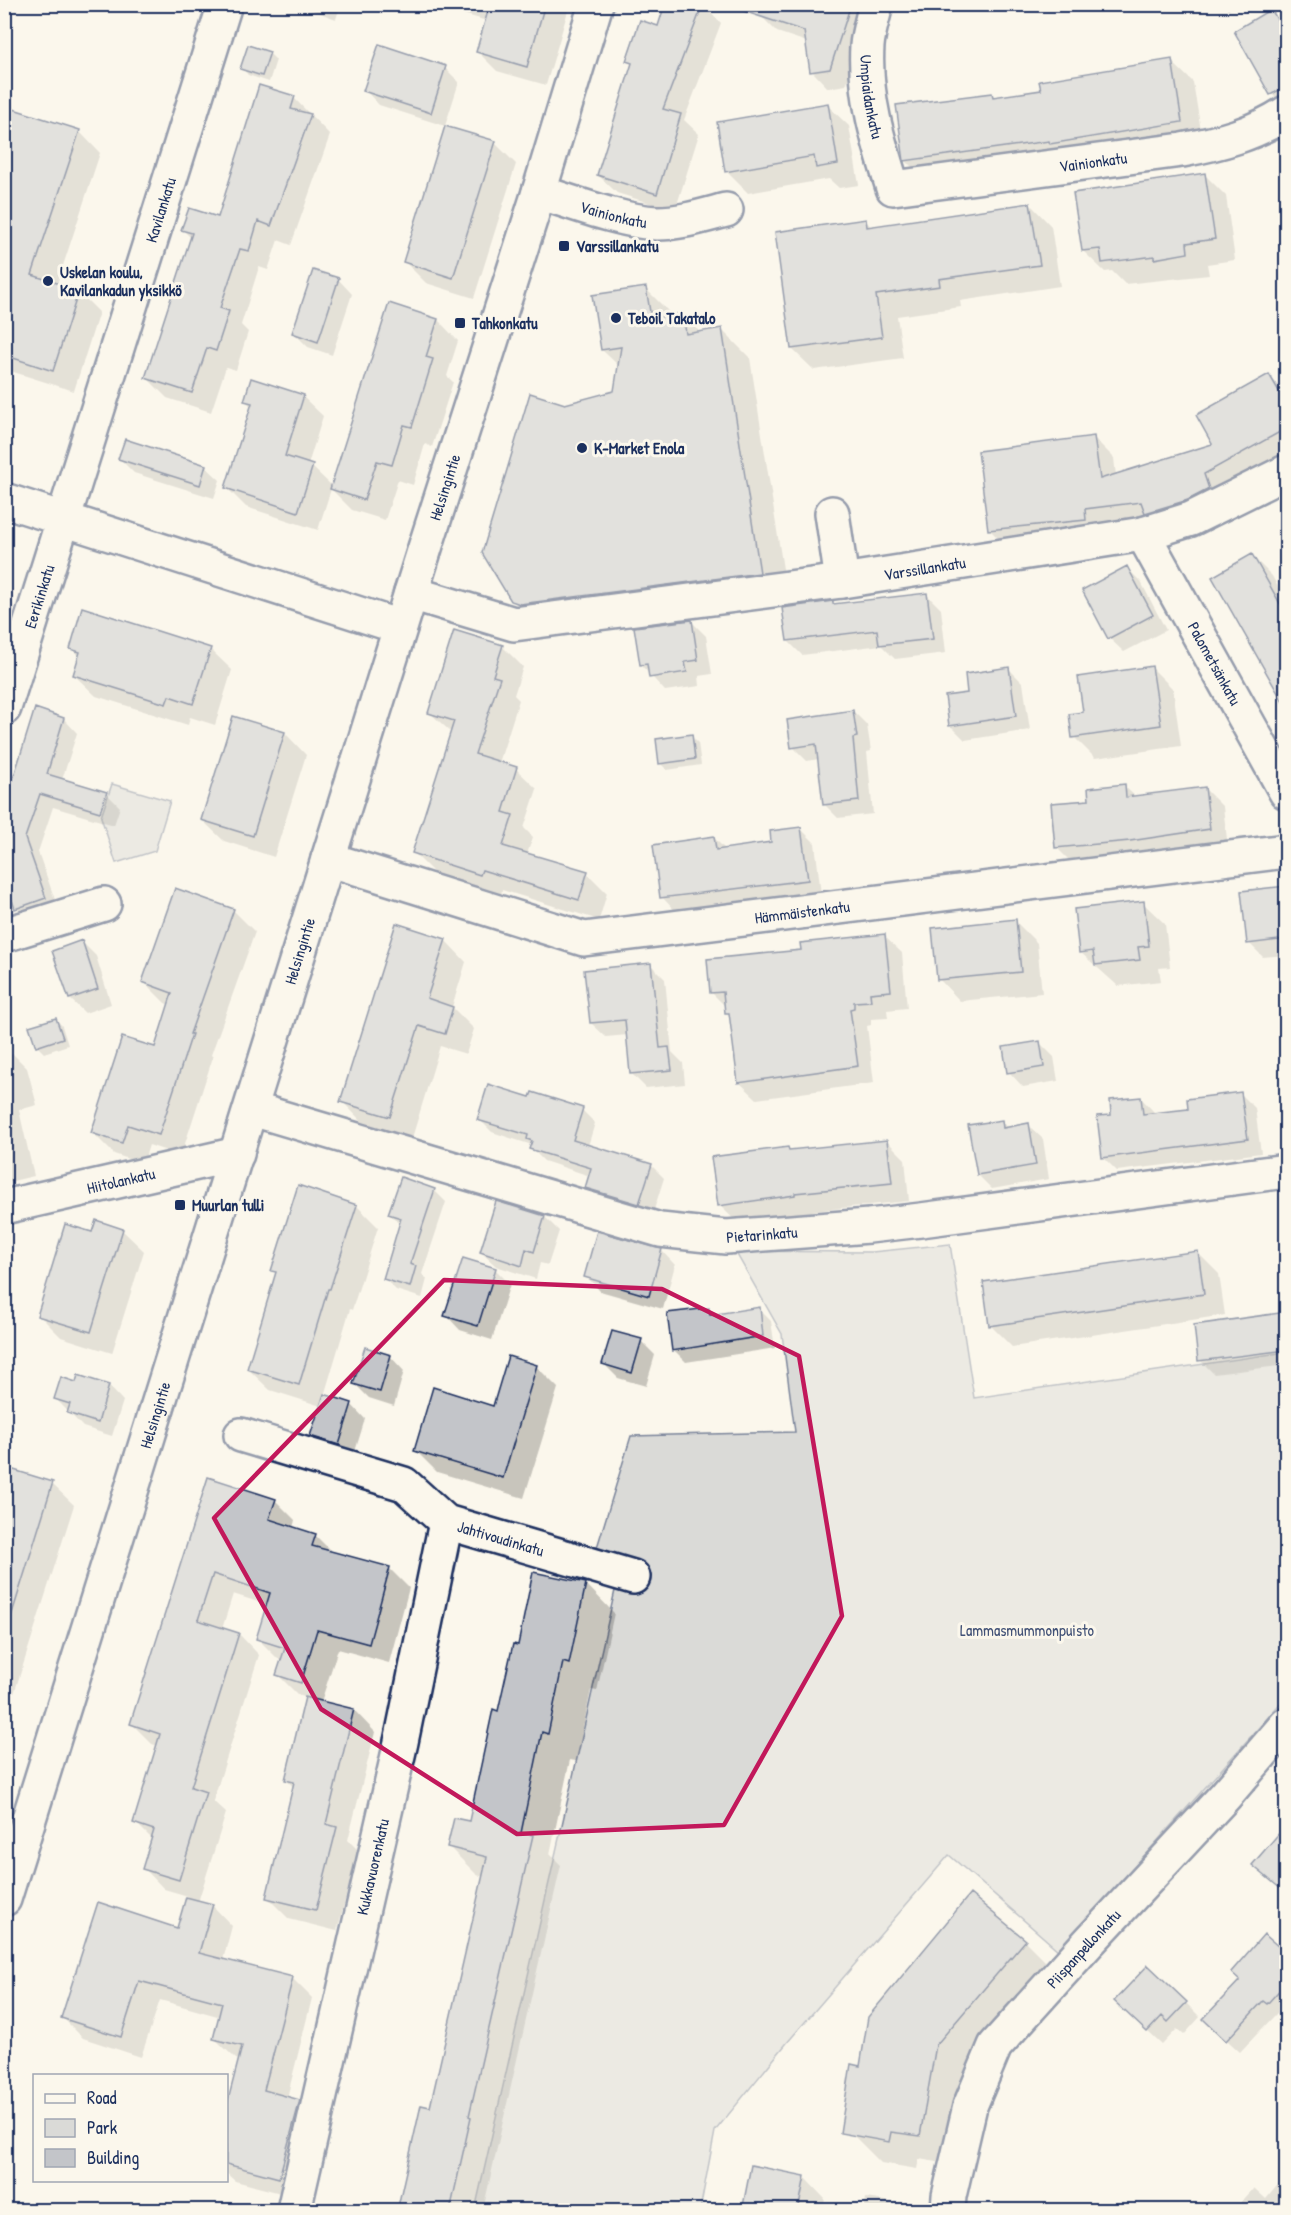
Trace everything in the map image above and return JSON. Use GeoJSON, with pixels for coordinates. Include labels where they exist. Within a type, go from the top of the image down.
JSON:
{"type":"FeatureCollection","features":[{"type":"Feature","properties":{"kind":"street","name":"Kavilankatu"},"geometry":{"type":"LineString","coordinates":[[64,518],[225,4]]}},
{"type":"Feature","properties":{"kind":"street","name":"Helsingintie"},"geometry":{"type":"LineString","coordinates":[[4,1899],[596,4]]}},
{"type":"Feature","properties":{"kind":"street","name":"Umpiaidankatu"},"geometry":{"type":"LineString","coordinates":[[876,4],[867,44],[866,82],[875,131],[893,188]]}},
{"type":"Feature","properties":{"kind":"street","name":"Vainionkatu"},"geometry":{"type":"LineString","coordinates":[[893,188],[1182,150],[1221,142],[1266,126],[1287,113]]}},
{"type":"Feature","properties":{"kind":"street","name":"Vainionkatu"},"geometry":{"type":"LineString","coordinates":[[539,192],[633,220],[656,223],[686,220],[726,210]]}},
{"type":"Feature","properties":{"kind":"street","name":"Varssillankatu"},"geometry":{"type":"LineString","coordinates":[[411,593],[514,624],[842,581],[1143,534],[1191,519],[1287,472]]}},
{"type":"Feature","properties":{"kind":"street"},"geometry":{"type":"LineString","coordinates":[[4,500],[400,627]]}},
{"type":"Feature","properties":{"kind":"street"},"geometry":{"type":"LineString","coordinates":[[832,513],[842,581]]}},
{"type":"Feature","properties":{"kind":"street","name":"Eerikinkatu"},"geometry":{"type":"LineString","coordinates":[[4,708],[64,518]]}},
{"type":"Feature","properties":{"kind":"street","name":"Palometsänkatu"},"geometry":{"type":"LineString","coordinates":[[1143,534],[1287,792]]}},
{"type":"Feature","properties":{"kind":"street","name":"Hämmäistenkatu"},"geometry":{"type":"LineString","coordinates":[[328,859],[584,939],[1287,851]]}},
{"type":"Feature","properties":{"kind":"street"},"geometry":{"type":"LineString","coordinates":[[4,935],[104,904]]}},
{"type":"Feature","properties":{"kind":"street","name":"Pietarinkatu"},"geometry":{"type":"LineString","coordinates":[[252,1109],[660,1230],[726,1237],[890,1224],[1287,1171]]}},
{"type":"Feature","properties":{"kind":"street","name":"Hiitolankatu"},"geometry":{"type":"LineString","coordinates":[[4,1207],[237,1154]]}},
{"type":"Feature","properties":{"kind":"street","name":"Jahtivoudinkatu"},"geometry":{"type":"LineString","coordinates":[[241,1435],[405,1484],[446,1522],[633,1577]]}},
{"type":"Feature","properties":{"kind":"street","name":"Kukkavuorenkatu"},"geometry":{"type":"LineString","coordinates":[[294,2211],[401,1742],[446,1522]]}},
{"type":"Feature","properties":{"kind":"street","name":"Piispanpellonkatu"},"geometry":{"type":"LineString","coordinates":[[948,2211],[949,2196],[970,2106],[995,2046],[1225,1796],[1287,1725]]}},
{"type":"Feature","properties":{"kind":"highlighted area"},"geometry":{"type":"Polygon","coordinates":[[[444,1280],[662,1289],[799,1356],[842,1616],[724,1825],[517,1834],[321,1709],[214,1518],[444,1280]]]}},
{"type":"Feature","properties":{"kind":"green space"},"geometry":{"type":"Polygon","coordinates":[[[112,784],[170,801],[155,851],[116,863],[101,817],[112,784]]]}},
{"type":"Feature","properties":{"kind":"green space","name":"Lammasmummonpuisto"},"geometry":{"type":"Polygon","coordinates":[[[950,1244],[974,1398],[1286,1352],[1286,1697],[1059,1951],[949,1855],[786,2044],[715,2131],[700,2210],[475,2210],[616,1586],[588,1577],[631,1436],[795,1432],[782,1334],[735,1251],[872,1252],[950,1244]]]}},
{"type":"Feature","properties":{"kind":"building"},"geometry":{"type":"Polygon","coordinates":[[[490,4],[545,4],[527,67],[476,52],[490,4]]]}},
{"type":"Feature","properties":{"kind":"building"},"geometry":{"type":"Polygon","coordinates":[[[665,4],[703,4],[663,109],[681,114],[657,194],[597,175],[632,63],[626,61],[640,20],[658,26],[665,4]]]}},
{"type":"Feature","properties":{"kind":"building"},"geometry":{"type":"Polygon","coordinates":[[[738,4],[851,4],[830,69],[810,72],[804,31],[737,9],[738,4]]]}},
{"type":"Feature","properties":{"kind":"building"},"geometry":{"type":"Polygon","coordinates":[[[1271,9],[1287,36],[1287,86],[1270,95],[1234,31],[1271,9]]]}},
{"type":"Feature","properties":{"kind":"building"},"geometry":{"type":"Polygon","coordinates":[[[379,44],[446,66],[431,113],[363,91],[379,44]]]}},
{"type":"Feature","properties":{"kind":"building"},"geometry":{"type":"Polygon","coordinates":[[[248,45],[270,52],[262,76],[240,69],[248,45]]]}},
{"type":"Feature","properties":{"kind":"building"},"geometry":{"type":"Polygon","coordinates":[[[1172,59],[1182,122],[1050,144],[1049,141],[904,161],[896,105],[992,93],[993,97],[1041,90],[1039,81],[1172,59]]]}},
{"type":"Feature","properties":{"kind":"building"},"geometry":{"type":"Polygon","coordinates":[[[259,85],[295,96],[291,109],[311,114],[271,226],[258,221],[249,251],[240,249],[220,308],[229,311],[216,351],[207,348],[192,393],[145,378],[192,233],[181,230],[189,208],[218,217],[259,85]]]}},
{"type":"Feature","properties":{"kind":"building"},"geometry":{"type":"Polygon","coordinates":[[[828,103],[838,164],[816,168],[814,156],[725,172],[717,122],[828,103]]]}},
{"type":"Feature","properties":{"kind":"building"},"geometry":{"type":"Polygon","coordinates":[[[4,106],[80,130],[32,275],[79,290],[53,371],[4,355],[4,106]]]}},
{"type":"Feature","properties":{"kind":"building"},"geometry":{"type":"Polygon","coordinates":[[[445,126],[496,141],[453,278],[403,262],[445,126]]]}},
{"type":"Feature","properties":{"kind":"building"},"geometry":{"type":"Polygon","coordinates":[[[1205,173],[1215,239],[1187,243],[1188,253],[1154,259],[1154,256],[1102,263],[1100,249],[1082,251],[1073,193],[1205,173]]]}},
{"type":"Feature","properties":{"kind":"building"},"geometry":{"type":"Polygon","coordinates":[[[1030,203],[1040,265],[939,279],[940,286],[876,295],[882,337],[791,349],[775,232],[866,219],[867,227],[1030,203]]]}},
{"type":"Feature","properties":{"kind":"building"},"geometry":{"type":"Polygon","coordinates":[[[313,270],[339,278],[318,342],[292,333],[313,270]]]}},
{"type":"Feature","properties":{"kind":"building"},"geometry":{"type":"Polygon","coordinates":[[[646,287],[651,318],[683,313],[686,334],[722,328],[760,573],[520,604],[511,601],[482,553],[530,393],[565,404],[614,391],[621,347],[601,350],[592,295],[646,287]]]}},
{"type":"Feature","properties":{"kind":"building"},"geometry":{"type":"Polygon","coordinates":[[[389,303],[438,319],[426,357],[433,359],[412,427],[404,425],[392,465],[377,461],[364,500],[330,489],[389,303]]]}},
{"type":"Feature","properties":{"kind":"building"},"geometry":{"type":"Polygon","coordinates":[[[1269,374],[1287,405],[1287,428],[1204,474],[1209,489],[1188,500],[1145,513],[1141,502],[1085,509],[1086,520],[988,530],[978,451],[1094,436],[1100,479],[1212,444],[1196,415],[1269,374]]]}},
{"type":"Feature","properties":{"kind":"building"},"geometry":{"type":"Polygon","coordinates":[[[251,378],[304,395],[285,456],[313,465],[298,512],[225,488],[252,403],[244,401],[251,378]]]}},
{"type":"Feature","properties":{"kind":"building"},"geometry":{"type":"Polygon","coordinates":[[[125,439],[206,465],[200,485],[118,459],[125,439]]]}},
{"type":"Feature","properties":{"kind":"building"},"geometry":{"type":"Polygon","coordinates":[[[1252,554],[1287,616],[1287,709],[1212,577],[1252,554]]]}},
{"type":"Feature","properties":{"kind":"building"},"geometry":{"type":"Polygon","coordinates":[[[1127,566],[1153,615],[1108,639],[1082,590],[1127,566]]]}},
{"type":"Feature","properties":{"kind":"building"},"geometry":{"type":"Polygon","coordinates":[[[927,593],[933,639],[879,645],[877,630],[787,641],[782,608],[927,593]]]}},
{"type":"Feature","properties":{"kind":"building"},"geometry":{"type":"Polygon","coordinates":[[[82,607],[211,648],[193,704],[169,696],[166,704],[73,675],[80,652],[70,649],[82,607]]]}},
{"type":"Feature","properties":{"kind":"building"},"geometry":{"type":"Polygon","coordinates":[[[692,620],[698,660],[685,662],[687,672],[649,678],[647,664],[640,665],[634,627],[692,620]]]}},
{"type":"Feature","properties":{"kind":"building"},"geometry":{"type":"Polygon","coordinates":[[[454,630],[503,645],[493,676],[500,678],[475,754],[517,767],[503,812],[513,815],[503,846],[588,871],[579,900],[482,870],[480,875],[412,853],[454,721],[428,713],[454,630]]]}},
{"type":"Feature","properties":{"kind":"building"},"geometry":{"type":"Polygon","coordinates":[[[1152,666],[1161,725],[1072,738],[1069,714],[1083,712],[1078,677],[1152,666]]]}},
{"type":"Feature","properties":{"kind":"building"},"geometry":{"type":"Polygon","coordinates":[[[1009,667],[1016,716],[949,726],[945,696],[967,693],[965,674],[1009,667]]]}},
{"type":"Feature","properties":{"kind":"building"},"geometry":{"type":"Polygon","coordinates":[[[35,708],[64,718],[47,774],[107,792],[100,812],[40,794],[25,838],[46,898],[15,909],[8,888],[4,887],[4,789],[8,788],[9,792],[35,708]]]}},
{"type":"Feature","properties":{"kind":"building"},"geometry":{"type":"Polygon","coordinates":[[[853,710],[857,737],[853,738],[859,801],[823,805],[816,744],[791,748],[787,720],[853,710]]]}},
{"type":"Feature","properties":{"kind":"building"},"geometry":{"type":"Polygon","coordinates":[[[233,716],[285,732],[253,836],[201,820],[233,716]]]}},
{"type":"Feature","properties":{"kind":"building"},"geometry":{"type":"Polygon","coordinates":[[[692,734],[695,759],[659,764],[656,739],[692,734]]]}},
{"type":"Feature","properties":{"kind":"building"},"geometry":{"type":"Polygon","coordinates":[[[1125,784],[1126,797],[1205,787],[1210,829],[1130,841],[1055,848],[1051,803],[1089,800],[1088,788],[1125,784]]]}},
{"type":"Feature","properties":{"kind":"building"},"geometry":{"type":"Polygon","coordinates":[[[801,827],[808,880],[660,898],[653,845],[714,836],[716,850],[771,842],[770,831],[801,827]]]}},
{"type":"Feature","properties":{"kind":"building"},"geometry":{"type":"Polygon","coordinates":[[[1287,886],[1287,939],[1247,944],[1241,891],[1287,886]]]}},
{"type":"Feature","properties":{"kind":"building"},"geometry":{"type":"Polygon","coordinates":[[[175,888],[234,909],[190,1034],[192,1034],[159,1135],[128,1125],[122,1143],[91,1133],[122,1037],[155,1047],[172,993],[142,982],[175,888]]]}},
{"type":"Feature","properties":{"kind":"building"},"geometry":{"type":"Polygon","coordinates":[[[1144,901],[1149,946],[1138,947],[1140,960],[1095,965],[1093,951],[1079,953],[1074,909],[1144,901]]]}},
{"type":"Feature","properties":{"kind":"building"},"geometry":{"type":"Polygon","coordinates":[[[1016,919],[1021,972],[937,980],[932,928],[1016,919]]]}},
{"type":"Feature","properties":{"kind":"building"},"geometry":{"type":"Polygon","coordinates":[[[396,923],[446,939],[427,998],[453,1007],[445,1034],[419,1026],[390,1117],[340,1102],[396,923]]]}},
{"type":"Feature","properties":{"kind":"building"},"geometry":{"type":"Polygon","coordinates":[[[885,934],[891,991],[870,993],[871,1001],[854,1002],[854,1008],[850,1009],[858,1066],[738,1083],[729,1013],[725,1013],[723,992],[710,993],[707,959],[801,950],[800,943],[885,934]]]}},
{"type":"Feature","properties":{"kind":"building"},"geometry":{"type":"Polygon","coordinates":[[[82,940],[98,989],[69,999],[52,951],[82,940]]]}},
{"type":"Feature","properties":{"kind":"building"},"geometry":{"type":"Polygon","coordinates":[[[651,963],[660,1048],[669,1047],[672,1070],[630,1074],[625,1020],[590,1023],[584,970],[651,963]]]}},
{"type":"Feature","properties":{"kind":"building"},"geometry":{"type":"Polygon","coordinates":[[[56,1018],[63,1038],[36,1047],[29,1026],[56,1018]]]}},
{"type":"Feature","properties":{"kind":"building"},"geometry":{"type":"Polygon","coordinates":[[[1040,1041],[1044,1067],[1007,1073],[1003,1047],[1040,1041]]]}},
{"type":"Feature","properties":{"kind":"building"},"geometry":{"type":"Polygon","coordinates":[[[488,1084],[530,1097],[532,1092],[583,1108],[573,1140],[652,1164],[639,1204],[585,1188],[591,1168],[529,1149],[532,1141],[527,1139],[528,1135],[477,1120],[488,1084]]]}},
{"type":"Feature","properties":{"kind":"building"},"geometry":{"type":"Polygon","coordinates":[[[1241,1092],[1248,1139],[1102,1158],[1097,1116],[1111,1115],[1110,1100],[1141,1097],[1143,1114],[1188,1109],[1187,1099],[1241,1092]]]}},
{"type":"Feature","properties":{"kind":"building"},"geometry":{"type":"Polygon","coordinates":[[[1002,1120],[1003,1128],[1029,1123],[1036,1165],[977,1175],[968,1125],[1002,1120]]]}},
{"type":"Feature","properties":{"kind":"building"},"geometry":{"type":"Polygon","coordinates":[[[887,1140],[892,1183],[795,1193],[795,1195],[718,1206],[711,1157],[788,1147],[789,1150],[887,1140]]]}},
{"type":"Feature","properties":{"kind":"building"},"geometry":{"type":"Polygon","coordinates":[[[401,1177],[435,1189],[410,1264],[416,1266],[410,1287],[383,1279],[401,1218],[388,1214],[401,1177]]]}},
{"type":"Feature","properties":{"kind":"building"},"geometry":{"type":"Polygon","coordinates":[[[298,1185],[357,1205],[330,1289],[328,1289],[299,1385],[247,1369],[276,1272],[271,1271],[298,1185]]]}},
{"type":"Feature","properties":{"kind":"building"},"geometry":{"type":"Polygon","coordinates":[[[496,1201],[545,1216],[534,1252],[526,1249],[522,1266],[480,1252],[496,1201]]]}},
{"type":"Feature","properties":{"kind":"building"},"geometry":{"type":"Polygon","coordinates":[[[96,1220],[123,1229],[91,1332],[37,1316],[65,1224],[92,1232],[96,1220]]]}},
{"type":"Feature","properties":{"kind":"building"},"geometry":{"type":"Polygon","coordinates":[[[597,1231],[662,1249],[649,1296],[584,1277],[597,1231]]]}},
{"type":"Feature","properties":{"kind":"building"},"geometry":{"type":"Polygon","coordinates":[[[1198,1251],[1204,1294],[989,1326],[983,1282],[1198,1251]]]}},
{"type":"Feature","properties":{"kind":"building"},"geometry":{"type":"Polygon","coordinates":[[[463,1258],[496,1268],[478,1326],[444,1316],[463,1258]]]}},
{"type":"Feature","properties":{"kind":"building"},"geometry":{"type":"Polygon","coordinates":[[[760,1307],[763,1336],[672,1351],[667,1313],[709,1308],[710,1315],[760,1307]]]}},
{"type":"Feature","properties":{"kind":"building"},"geometry":{"type":"Polygon","coordinates":[[[1287,1312],[1287,1350],[1198,1361],[1194,1325],[1287,1312]]]}},
{"type":"Feature","properties":{"kind":"building"},"geometry":{"type":"Polygon","coordinates":[[[612,1331],[642,1339],[632,1373],[602,1364],[612,1331]]]}},
{"type":"Feature","properties":{"kind":"building"},"geometry":{"type":"Polygon","coordinates":[[[365,1347],[391,1355],[380,1392],[353,1384],[365,1347]]]}},
{"type":"Feature","properties":{"kind":"building"},"geometry":{"type":"Polygon","coordinates":[[[508,1356],[537,1365],[503,1478],[414,1451],[433,1387],[493,1406],[508,1356]]]}},
{"type":"Feature","properties":{"kind":"building"},"geometry":{"type":"Polygon","coordinates":[[[78,1375],[109,1385],[98,1423],[67,1413],[70,1404],[54,1399],[61,1377],[76,1382],[78,1375]]]}},
{"type":"Feature","properties":{"kind":"building"},"geometry":{"type":"Polygon","coordinates":[[[324,1394],[352,1403],[339,1445],[310,1436],[324,1394]]]}},
{"type":"Feature","properties":{"kind":"building"},"geometry":{"type":"Polygon","coordinates":[[[4,1467],[53,1482],[10,1620],[4,1620],[4,1467]]]}},
{"type":"Feature","properties":{"kind":"building"},"geometry":{"type":"Polygon","coordinates":[[[208,1477],[276,1499],[269,1519],[316,1534],[312,1546],[390,1567],[369,1644],[317,1630],[301,1683],[276,1675],[285,1648],[256,1639],[270,1593],[213,1574],[198,1620],[239,1633],[191,1787],[206,1792],[179,1880],[142,1869],[154,1830],[133,1823],[160,1734],[130,1724],[208,1477]]]}},
{"type":"Feature","properties":{"kind":"building"},"geometry":{"type":"Polygon","coordinates":[[[533,1572],[586,1583],[569,1664],[563,1662],[548,1734],[542,1732],[521,1833],[533,1835],[469,2116],[471,2117],[450,2211],[397,2211],[421,2105],[430,2107],[487,1857],[447,1847],[454,1818],[469,1821],[493,1709],[498,1711],[513,1644],[518,1645],[533,1572]]]}},
{"type":"Feature","properties":{"kind":"building"},"geometry":{"type":"Polygon","coordinates":[[[305,1697],[354,1709],[326,1824],[337,1827],[316,1910],[266,1898],[294,1782],[285,1780],[305,1697]]]}},
{"type":"Feature","properties":{"kind":"building"},"geometry":{"type":"Polygon","coordinates":[[[1287,1824],[1287,1894],[1252,1865],[1287,1824]]]}},
{"type":"Feature","properties":{"kind":"building"},"geometry":{"type":"Polygon","coordinates":[[[970,1894],[1026,1940],[936,2045],[920,2136],[891,2132],[889,2142],[840,2133],[851,2064],[860,2066],[868,2017],[970,1894]]]}},
{"type":"Feature","properties":{"kind":"building"},"geometry":{"type":"Polygon","coordinates":[[[186,1897],[213,1904],[199,1953],[293,1977],[264,2090],[300,2100],[279,2178],[228,2165],[228,2100],[242,2046],[213,2039],[222,2003],[139,1981],[121,2037],[61,2018],[98,1902],[177,1928],[186,1897]]]}},
{"type":"Feature","properties":{"kind":"building"},"geometry":{"type":"Polygon","coordinates":[[[1264,1934],[1287,1954],[1287,1982],[1267,2004],[1263,2001],[1226,2041],[1203,2019],[1240,1980],[1231,1972],[1264,1934]]]}},
{"type":"Feature","properties":{"kind":"building"},"geometry":{"type":"Polygon","coordinates":[[[1148,1965],[1187,2002],[1168,2022],[1162,2016],[1147,2032],[1114,2001],[1148,1965]]]}},
{"type":"Feature","properties":{"kind":"building"},"geometry":{"type":"Polygon","coordinates":[[[751,2165],[805,2176],[798,2211],[742,2211],[751,2165]]]}},
{"type":"Feature","properties":{"kind":"place","name":"Varssillankatu"},"geometry":{"type":"Point","coordinates":[564,246]}},
{"type":"Feature","properties":{"kind":"place","name":"Uskelan koulu, Kavilankadun yksikkö"},"geometry":{"type":"Point","coordinates":[48,281]}},
{"type":"Feature","properties":{"kind":"place","name":"Teboil Takatalo"},"geometry":{"type":"Point","coordinates":[616,318]}},
{"type":"Feature","properties":{"kind":"place","name":"Tahkonkatu"},"geometry":{"type":"Point","coordinates":[460,323]}},
{"type":"Feature","properties":{"kind":"place","name":"K-Market Enola"},"geometry":{"type":"Point","coordinates":[582,448]}},
{"type":"Feature","properties":{"kind":"place","name":"Muurlan tulli"},"geometry":{"type":"Point","coordinates":[180,1205]}}]}
